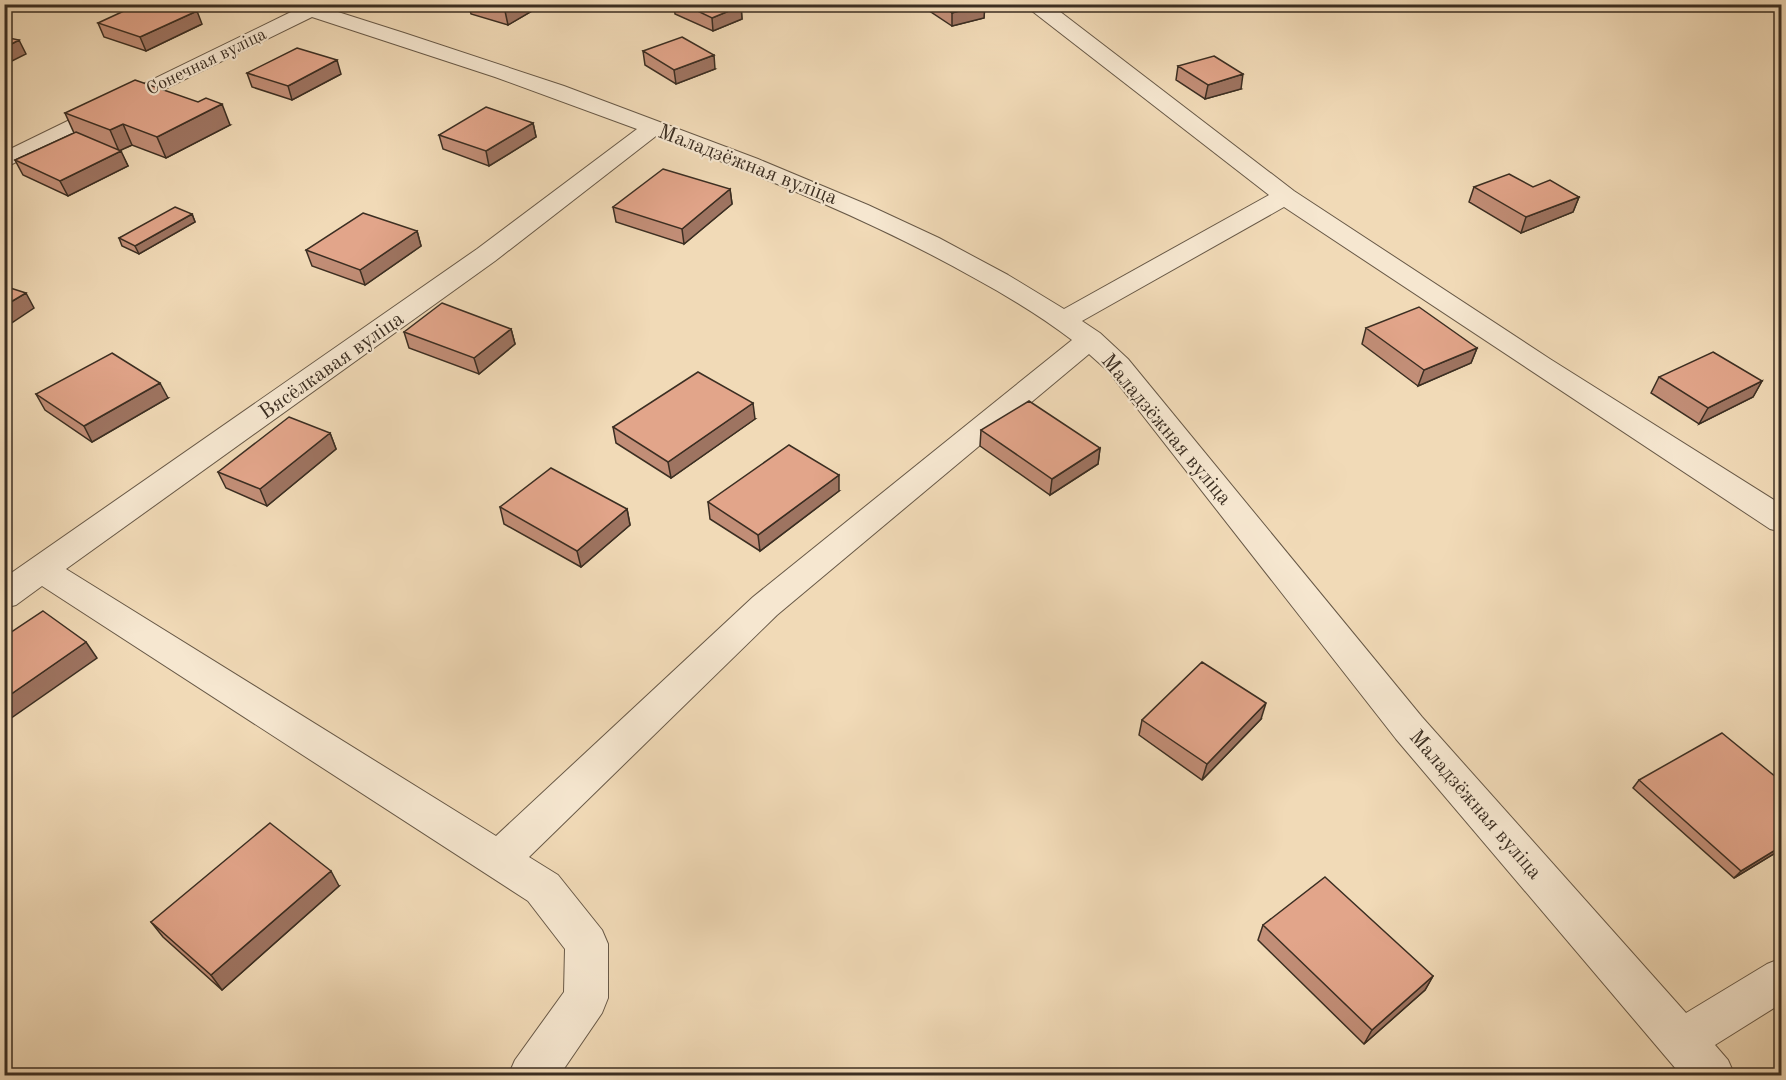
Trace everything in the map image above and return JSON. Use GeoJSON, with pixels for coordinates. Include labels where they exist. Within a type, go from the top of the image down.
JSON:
{"type":"FeatureCollection","features":[{"type":"Feature","properties":{"kind":"street"},"geometry":{"type":"LineString","coordinates":[[1033,4],[1047,11],[1285,196],[1550,372],[1782,521]]}},
{"type":"Feature","properties":{"kind":"street","name":"Маладзёжная вуліца"},"geometry":{"type":"LineString","coordinates":[[301,8],[451,55],[654,127],[843,201],[949,252],[1078,329],[1118,365],[1409,728],[1712,1076]]}},
{"type":"Feature","properties":{"kind":"street","name":"Сонечная вуліца"},"geometry":{"type":"LineString","coordinates":[[4,161],[301,8]]}},
{"type":"Feature","properties":{"kind":"street","name":"Вясёлкавая вуліца"},"geometry":{"type":"LineString","coordinates":[[4,596],[486,255],[654,127]]}},
{"type":"Feature","properties":{"kind":"street"},"geometry":{"type":"LineString","coordinates":[[498,860],[765,606],[1078,329],[1285,196]]}},
{"type":"Feature","properties":{"kind":"street"},"geometry":{"type":"LineString","coordinates":[[42,570],[543,888],[587,944],[586,998],[531,1076]]}},
{"type":"Feature","properties":{"kind":"street"},"geometry":{"type":"LineString","coordinates":[[1682,1041],[1782,978]]}},
{"type":"Feature","properties":{"kind":"building"},"geometry":{"type":"Polygon","coordinates":[[[139,4],[177,4],[197,11],[140,37],[98,23],[139,4]]]}},
{"type":"Feature","properties":{"kind":"building"},"geometry":{"type":"Polygon","coordinates":[[[482,4],[517,4],[505,11],[482,4]]]}},
{"type":"Feature","properties":{"kind":"building"},"geometry":{"type":"Polygon","coordinates":[[[683,4],[738,4],[741,6],[712,18],[683,4]]]}},
{"type":"Feature","properties":{"kind":"building"},"geometry":{"type":"Polygon","coordinates":[[[940,4],[983,4],[952,13],[940,4]]]}},
{"type":"Feature","properties":{"kind":"building"},"geometry":{"type":"Polygon","coordinates":[[[4,37],[19,40],[4,48],[4,37]]]}},
{"type":"Feature","properties":{"kind":"building"},"geometry":{"type":"Polygon","coordinates":[[[682,37],[714,55],[674,70],[643,51],[682,37]]]}},
{"type":"Feature","properties":{"kind":"building"},"geometry":{"type":"Polygon","coordinates":[[[297,48],[337,60],[288,86],[247,73],[297,48]]]}},
{"type":"Feature","properties":{"kind":"building"},"geometry":{"type":"Polygon","coordinates":[[[1214,56],[1243,74],[1208,85],[1178,66],[1214,56]]]}},
{"type":"Feature","properties":{"kind":"building"},"geometry":{"type":"Polygon","coordinates":[[[135,80],[198,102],[206,98],[222,104],[157,137],[123,124],[110,130],[65,113],[135,80]]]}},
{"type":"Feature","properties":{"kind":"building"},"geometry":{"type":"Polygon","coordinates":[[[486,107],[533,123],[486,151],[439,135],[486,107]]]}},
{"type":"Feature","properties":{"kind":"building"},"geometry":{"type":"Polygon","coordinates":[[[76,132],[121,151],[60,181],[15,160],[76,132]]]}},
{"type":"Feature","properties":{"kind":"building"},"geometry":{"type":"Polygon","coordinates":[[[663,169],[730,189],[682,229],[613,207],[663,169]]]}},
{"type":"Feature","properties":{"kind":"building"},"geometry":{"type":"Polygon","coordinates":[[[1509,174],[1533,187],[1550,180],[1579,197],[1526,217],[1474,187],[1509,174]]]}},
{"type":"Feature","properties":{"kind":"building"},"geometry":{"type":"Polygon","coordinates":[[[175,207],[192,214],[135,246],[119,238],[175,207]]]}},
{"type":"Feature","properties":{"kind":"building"},"geometry":{"type":"Polygon","coordinates":[[[363,213],[417,231],[360,270],[306,250],[363,213]]]}},
{"type":"Feature","properties":{"kind":"building"},"geometry":{"type":"Polygon","coordinates":[[[4,286],[26,293],[4,306],[4,286]]]}},
{"type":"Feature","properties":{"kind":"building"},"geometry":{"type":"Polygon","coordinates":[[[442,303],[511,329],[474,358],[404,332],[442,303]]]}},
{"type":"Feature","properties":{"kind":"building"},"geometry":{"type":"Polygon","coordinates":[[[1419,307],[1477,348],[1424,370],[1366,328],[1419,307]]]}},
{"type":"Feature","properties":{"kind":"building"},"geometry":{"type":"Polygon","coordinates":[[[1713,352],[1762,381],[1708,408],[1659,377],[1713,352]]]}},
{"type":"Feature","properties":{"kind":"building"},"geometry":{"type":"Polygon","coordinates":[[[112,353],[160,383],[84,426],[36,394],[112,353]]]}},
{"type":"Feature","properties":{"kind":"building"},"geometry":{"type":"Polygon","coordinates":[[[698,372],[753,403],[668,462],[613,427],[698,372]]]}},
{"type":"Feature","properties":{"kind":"building"},"geometry":{"type":"Polygon","coordinates":[[[1029,401],[1100,448],[1052,479],[981,430],[1029,401]]]}},
{"type":"Feature","properties":{"kind":"building"},"geometry":{"type":"Polygon","coordinates":[[[289,417],[330,433],[260,489],[218,472],[289,417]]]}},
{"type":"Feature","properties":{"kind":"building"},"geometry":{"type":"Polygon","coordinates":[[[789,445],[839,475],[758,535],[708,502],[789,445]]]}},
{"type":"Feature","properties":{"kind":"building"},"geometry":{"type":"Polygon","coordinates":[[[551,468],[627,509],[577,551],[500,507],[551,468]]]}},
{"type":"Feature","properties":{"kind":"building"},"geometry":{"type":"Polygon","coordinates":[[[43,611],[86,642],[4,699],[4,637],[43,611]]]}},
{"type":"Feature","properties":{"kind":"building"},"geometry":{"type":"Polygon","coordinates":[[[1202,662],[1266,703],[1207,764],[1142,720],[1202,662]]]}},
{"type":"Feature","properties":{"kind":"building"},"geometry":{"type":"Polygon","coordinates":[[[1722,733],[1782,782],[1782,846],[1741,871],[1639,780],[1722,733]]]}},
{"type":"Feature","properties":{"kind":"building"},"geometry":{"type":"Polygon","coordinates":[[[270,823],[331,871],[211,975],[151,922],[270,823]]]}},
{"type":"Feature","properties":{"kind":"building"},"geometry":{"type":"Polygon","coordinates":[[[1325,877],[1433,976],[1372,1030],[1263,925],[1325,877]]]}}]}
